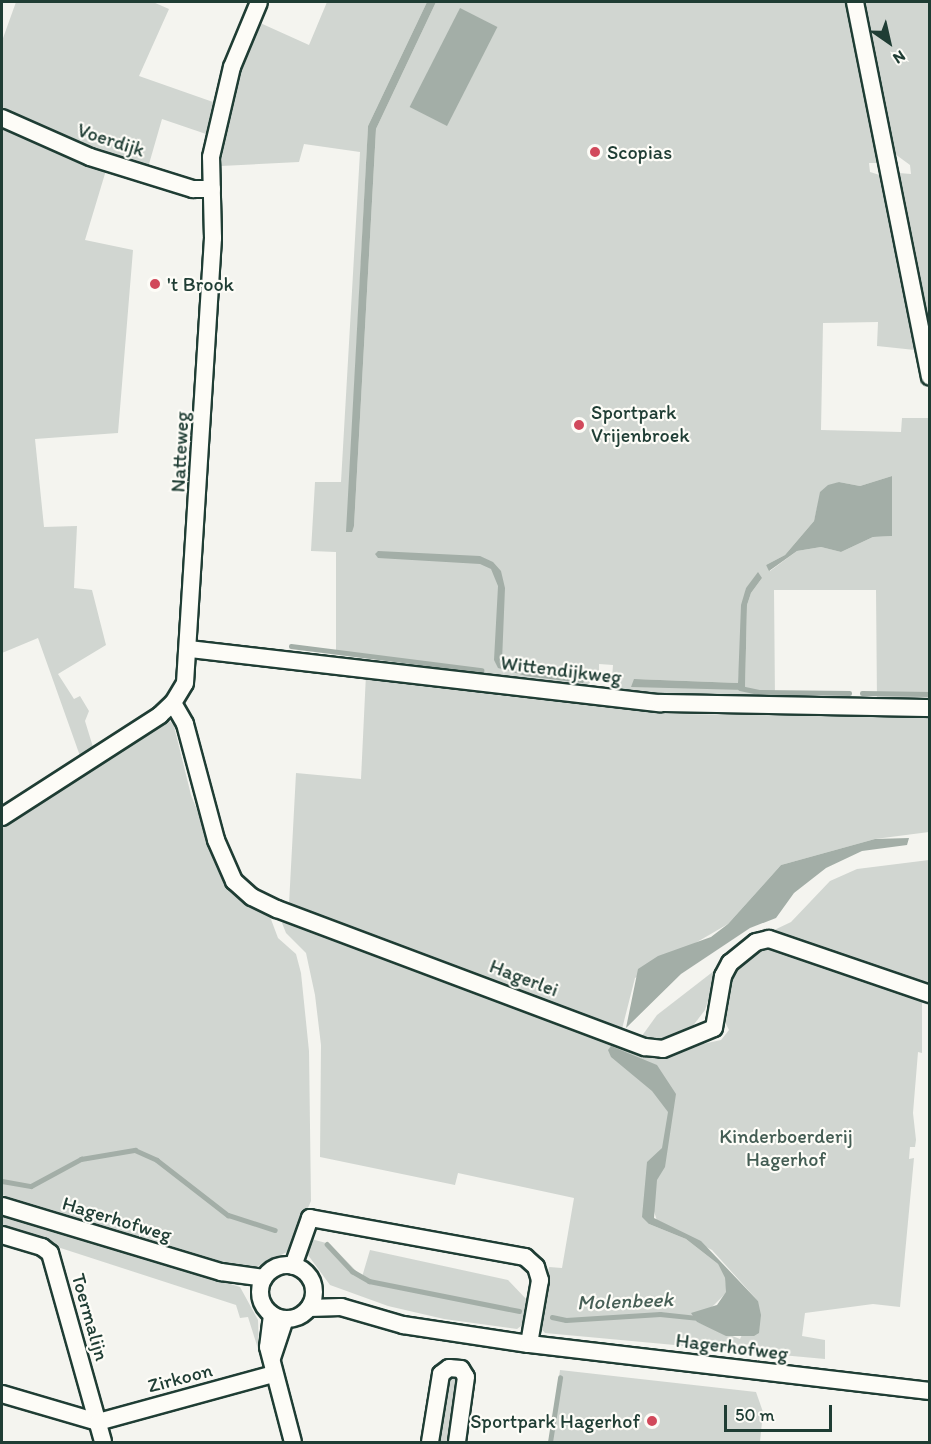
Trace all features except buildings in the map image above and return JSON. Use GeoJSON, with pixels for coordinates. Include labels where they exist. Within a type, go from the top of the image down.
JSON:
{"type":"FeatureCollection","features":[{"type":"Feature","properties":{"kind":"street","name":"Natteweg"},"geometry":{"type":"LineString","coordinates":[[173,703],[185,683],[190,649],[213,238],[212,189],[216,124],[232,67],[259,2]]}},
{"type":"Feature","properties":{"kind":"street"},"geometry":{"type":"LineString","coordinates":[[855,2],[930,377]]}},
{"type":"Feature","properties":{"kind":"street","name":"Voerdijk"},"geometry":{"type":"LineString","coordinates":[[2,118],[90,156],[193,189],[212,189]]}},
{"type":"Feature","properties":{"kind":"street","name":"Wittendijkweg"},"geometry":{"type":"LineString","coordinates":[[190,649],[660,703],[930,708]]}},
{"type":"Feature","properties":{"kind":"street"},"geometry":{"type":"LineString","coordinates":[[2,817],[173,703]]}},
{"type":"Feature","properties":{"kind":"street","name":"Hagerlei"},"geometry":{"type":"LineString","coordinates":[[173,703],[185,724],[216,840],[234,881],[252,897],[277,909],[645,1047],[663,1049],[714,1028],[723,976],[730,963],[756,942],[769,939],[930,994]]}},
{"type":"Feature","properties":{"kind":"street","name":"Hagerhofweg"},"geometry":{"type":"LineString","coordinates":[[2,1206],[262,1284]]}},
{"type":"Feature","properties":{"kind":"street"},"geometry":{"type":"LineString","coordinates":[[294,1265],[310,1218],[525,1257],[536,1267],[540,1280],[529,1344]]}},
{"type":"Feature","properties":{"kind":"street","name":"Toermalijn"},"geometry":{"type":"LineString","coordinates":[[2,1235],[42,1247],[50,1253],[103,1443]]}},
{"type":"Feature","properties":{"kind":"street"},"geometry":{"type":"LineString","coordinates":[[294,1265],[311,1280],[311,1300],[301,1316],[278,1317],[262,1304],[262,1284],[277,1267],[294,1265]]}},
{"type":"Feature","properties":{"kind":"street","name":"Hagerhofweg"},"geometry":{"type":"LineString","coordinates":[[311,1300],[403,1325],[529,1344],[930,1391]]}},
{"type":"Feature","properties":{"kind":"street"},"geometry":{"type":"LineString","coordinates":[[278,1317],[273,1366],[293,1443]]}},
{"type":"Feature","properties":{"kind":"street","name":"Zirkoon"},"geometry":{"type":"LineString","coordinates":[[98,1422],[273,1366]]}},
{"type":"Feature","properties":{"kind":"street"},"geometry":{"type":"LineString","coordinates":[[430,1443],[441,1374],[449,1368],[461,1369],[466,1377],[457,1443]]}},
{"type":"Feature","properties":{"kind":"street"},"geometry":{"type":"LineString","coordinates":[[2,1394],[98,1422]]}},
{"type":"Feature","properties":{"kind":"green space"},"geometry":{"type":"Polygon","coordinates":[[[16,2],[153,2],[169,9],[139,76],[213,102],[206,134],[162,119],[147,171],[91,152],[2,111],[2,41],[16,2]]]}},
{"type":"Feature","properties":{"kind":"green space","name":"Sportpark Vrijenbroek"},"geometry":{"type":"Polygon","coordinates":[[[327,2],[427,2],[368,126],[347,532],[354,526],[376,129],[436,2],[849,2],[881,153],[877,163],[869,163],[870,172],[883,176],[915,350],[877,346],[878,322],[823,323],[821,430],[901,432],[902,418],[929,418],[929,701],[877,702],[876,590],[774,590],[775,699],[621,691],[612,678],[613,665],[599,664],[599,676],[584,687],[336,654],[336,552],[311,551],[315,482],[341,482],[360,152],[304,144],[299,162],[221,166],[228,111],[258,22],[309,45],[327,2]],[[892,476],[860,486],[839,482],[821,492],[814,521],[785,555],[766,565],[770,571],[797,551],[821,547],[841,552],[873,537],[892,536],[892,476]],[[762,578],[746,588],[738,683],[634,679],[745,690],[747,605],[751,593],[762,578]]]}},
{"type":"Feature","properties":{"kind":"green space"},"geometry":{"type":"Polygon","coordinates":[[[862,2],[929,2],[929,338],[899,173],[911,174],[910,165],[895,154],[862,2]]]}},
{"type":"Feature","properties":{"kind":"green space"},"geometry":{"type":"Polygon","coordinates":[[[2,124],[107,167],[85,240],[133,250],[118,433],[35,439],[44,527],[77,526],[74,588],[92,590],[106,645],[58,674],[74,699],[80,696],[89,711],[85,721],[93,747],[80,756],[38,638],[2,653],[2,124]]]}},
{"type":"Feature","properties":{"kind":"green space"},"geometry":{"type":"Polygon","coordinates":[[[366,674],[497,695],[676,714],[929,717],[929,832],[875,839],[781,865],[728,924],[635,978],[622,1029],[289,904],[296,773],[361,779],[366,674]]]}},
{"type":"Feature","properties":{"kind":"green space"},"geometry":{"type":"Polygon","coordinates":[[[161,721],[170,721],[174,726],[191,795],[210,842],[269,914],[278,938],[296,954],[301,973],[309,1051],[311,1201],[289,1251],[250,1270],[2,1195],[2,824],[161,721]]]}},
{"type":"Feature","properties":{"kind":"green space"},"geometry":{"type":"Polygon","coordinates":[[[929,860],[929,987],[793,937],[768,933],[791,922],[830,881],[857,869],[929,860]]]}},
{"type":"Feature","properties":{"kind":"green space","name":"Kinderboerderij Hagerhof"},"geometry":{"type":"Polygon","coordinates":[[[285,918],[675,1050],[721,1040],[729,1030],[723,1018],[727,976],[756,950],[780,949],[922,1000],[922,1053],[918,1052],[913,1113],[916,1140],[915,1147],[910,1147],[909,1159],[914,1158],[900,1307],[873,1304],[805,1313],[802,1336],[825,1340],[825,1359],[545,1333],[538,1325],[549,1267],[562,1268],[574,1198],[458,1173],[455,1185],[320,1157],[321,1045],[315,995],[306,953],[286,933],[282,923],[285,918]],[[653,1208],[649,1224],[686,1239],[718,1264],[725,1278],[727,1292],[697,1322],[740,1339],[758,1301],[712,1250],[657,1221],[653,1208]]]}},
{"type":"Feature","properties":{"kind":"green space"},"geometry":{"type":"Polygon","coordinates":[[[719,967],[705,1010],[692,1027],[664,1040],[639,1040],[657,1015],[719,967]]]}},
{"type":"Feature","properties":{"kind":"green space"},"geometry":{"type":"Polygon","coordinates":[[[2,1213],[240,1287],[258,1320],[259,1352],[248,1317],[240,1318],[236,1305],[2,1229],[2,1213]]]}},
{"type":"Feature","properties":{"kind":"green space"},"geometry":{"type":"Polygon","coordinates":[[[311,1239],[330,1244],[362,1277],[370,1250],[508,1280],[528,1301],[525,1323],[517,1329],[444,1319],[388,1306],[330,1285],[308,1255],[311,1239]]]}},
{"type":"Feature","properties":{"kind":"green space","name":"Sportpark Hagerhof"},"geometry":{"type":"Polygon","coordinates":[[[560,1370],[756,1392],[763,1412],[760,1442],[550,1442],[560,1370]]]}},
{"type":"Feature","properties":{"kind":"green space"},"geometry":{"type":"Polygon","coordinates":[[[459,1374],[454,1442],[436,1442],[445,1377],[459,1374]]]}},
{"type":"Feature","properties":{"kind":"shaded area"},"geometry":{"type":"Polygon","coordinates":[[[427,2],[436,2],[376,129],[354,526],[352,532],[346,532],[368,126],[427,2]]]}},
{"type":"Feature","properties":{"kind":"shaded area"},"geometry":{"type":"Polygon","coordinates":[[[460,8],[497,27],[447,126],[410,107],[460,8]]]}},
{"type":"Feature","properties":{"kind":"shaded area"},"geometry":{"type":"Polygon","coordinates":[[[892,476],[892,536],[873,537],[841,552],[821,547],[797,551],[769,571],[766,565],[785,555],[814,521],[820,492],[828,485],[839,482],[860,486],[892,476]]]}},
{"type":"Feature","properties":{"kind":"shaded area"},"geometry":{"type":"Polygon","coordinates":[[[378,551],[480,556],[493,562],[501,571],[505,588],[502,661],[585,676],[585,680],[583,683],[526,676],[498,668],[494,660],[498,586],[491,569],[480,564],[378,558],[375,554],[378,551]]]}},
{"type":"Feature","properties":{"kind":"shaded area"},"geometry":{"type":"Polygon","coordinates":[[[758,572],[762,578],[751,593],[747,605],[745,690],[631,687],[634,679],[738,683],[741,605],[746,588],[758,572]]]}},
{"type":"Feature","properties":{"kind":"shaded area"},"geometry":{"type":"Polygon","coordinates":[[[909,838],[907,845],[862,851],[826,868],[794,893],[776,918],[750,928],[681,974],[626,1028],[638,969],[658,956],[711,937],[728,924],[781,865],[875,839],[909,838]]]}},
{"type":"Feature","properties":{"kind":"shaded area"},"geometry":{"type":"Polygon","coordinates":[[[611,1046],[657,1065],[676,1094],[665,1167],[657,1180],[654,1218],[701,1241],[758,1301],[761,1315],[759,1333],[754,1336],[726,1336],[697,1322],[691,1313],[717,1305],[726,1292],[725,1278],[718,1264],[686,1239],[649,1224],[642,1217],[647,1162],[662,1148],[668,1112],[652,1091],[611,1057],[608,1050],[611,1046]]]}},
{"type":"Feature","properties":{"kind":"waterway"},"geometry":{"type":"LineString","coordinates":[[291,646],[481,670]]}},
{"type":"Feature","properties":{"kind":"waterway"},"geometry":{"type":"LineString","coordinates":[[740,688],[759,692],[849,693]]}},
{"type":"Feature","properties":{"kind":"waterway"},"geometry":{"type":"LineString","coordinates":[[862,693],[930,694]]}},
{"type":"Feature","properties":{"kind":"waterway","name":"Molenbeek"},"geometry":{"type":"LineString","coordinates":[[2,1181],[31,1186],[81,1159],[135,1150],[157,1160],[228,1215],[275,1230]]}},
{"type":"Feature","properties":{"kind":"waterway","name":"Molenbeek"},"geometry":{"type":"LineString","coordinates":[[327,1244],[352,1271],[369,1281],[519,1311]]}},
{"type":"Feature","properties":{"kind":"waterway","name":"Molenbeek"},"geometry":{"type":"LineString","coordinates":[[552,1317],[566,1320],[660,1314],[699,1318]]}},
{"type":"Feature","properties":{"kind":"waterway"},"geometry":{"type":"LineString","coordinates":[[550,1442],[560,1378]]}},
{"type":"Feature","properties":{"kind":"place","name":"Scopias"},"geometry":{"type":"Point","coordinates":[595,152]}},
{"type":"Feature","properties":{"kind":"place","name":"'t Brook"},"geometry":{"type":"Point","coordinates":[155,284]}},
{"type":"Feature","properties":{"kind":"place","name":"Sportpark Vrijenbroek"},"geometry":{"type":"Point","coordinates":[579,425]}},
{"type":"Feature","properties":{"kind":"place","name":"Sportpark Hagerhof"},"geometry":{"type":"Point","coordinates":[652,1421]}}]}
